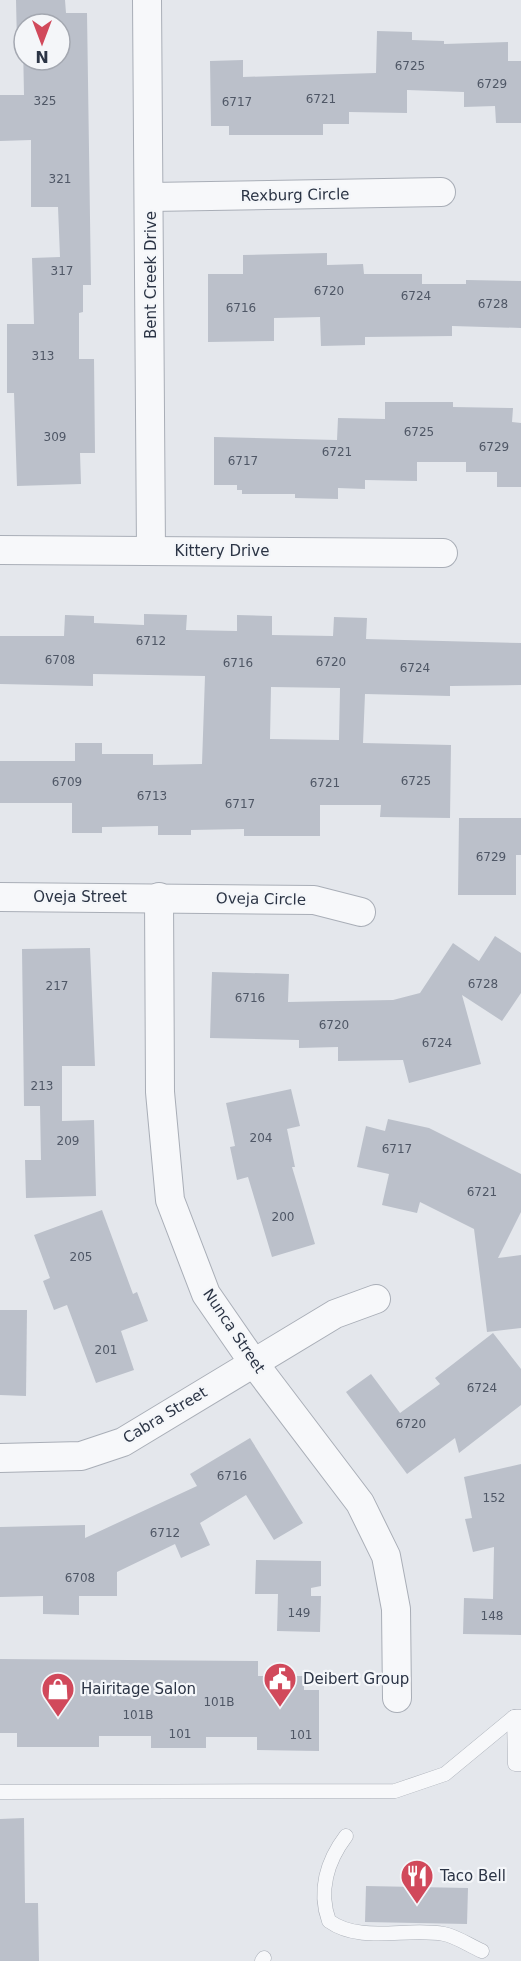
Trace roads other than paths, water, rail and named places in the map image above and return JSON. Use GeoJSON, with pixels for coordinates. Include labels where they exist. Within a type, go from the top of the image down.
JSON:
{"type":"FeatureCollection","features":[{"type":"Feature","properties":{"kind":"street","name":"Bent Creek Drive"},"geometry":{"type":"LineString","coordinates":[[147,0],[152,551]]}},
{"type":"Feature","properties":{"kind":"street","name":"Rexburg Circle"},"geometry":{"type":"LineString","coordinates":[[150,197],[441,192]]}},
{"type":"Feature","properties":{"kind":"street","name":"Kittery Drive"},"geometry":{"type":"LineString","coordinates":[[0,550],[443,553]]}},
{"type":"Feature","properties":{"kind":"street","name":"Oveja Street"},"geometry":{"type":"LineString","coordinates":[[0,897],[159,897]]}},
{"type":"Feature","properties":{"kind":"street","name":"Oveja Circle"},"geometry":{"type":"LineString","coordinates":[[159,897],[314,900],[362,912]]}},
{"type":"Feature","properties":{"kind":"street","name":"Nunca Street"},"geometry":{"type":"LineString","coordinates":[[159,897],[160,1092],[170,1200],[206,1294],[253,1362],[360,1503],[386,1556],[396,1609],[398,1698]]}},
{"type":"Feature","properties":{"kind":"street","name":"Cabra Street"},"geometry":{"type":"LineString","coordinates":[[0,1458],[81,1456],[123,1442],[335,1314],[376,1299]]}},
{"type":"Feature","properties":{"kind":"lane"},"geometry":{"type":"LineString","coordinates":[[517,1717],[515,1764],[521,1764]]}},
{"type":"Feature","properties":{"kind":"lane"},"geometry":{"type":"LineString","coordinates":[[0,1792],[345,1793],[396,1791],[445,1774],[517,1717]]}},
{"type":"Feature","properties":{"kind":"lane"},"geometry":{"type":"LineString","coordinates":[[346,1836],[332,1854],[327,1872],[324,1902],[329,1921],[340,1929],[356,1933],[446,1934],[482,1951]]}},
{"type":"Feature","properties":{"kind":"place","name":"Deibert Group"},"geometry":{"type":"Point","coordinates":[280,1708]}},
{"type":"Feature","properties":{"kind":"place","name":"Hairitage Salon"},"geometry":{"type":"Point","coordinates":[58,1718]}},
{"type":"Feature","properties":{"kind":"place","name":"Taco Bell"},"geometry":{"type":"Point","coordinates":[417,1905]}}]}
